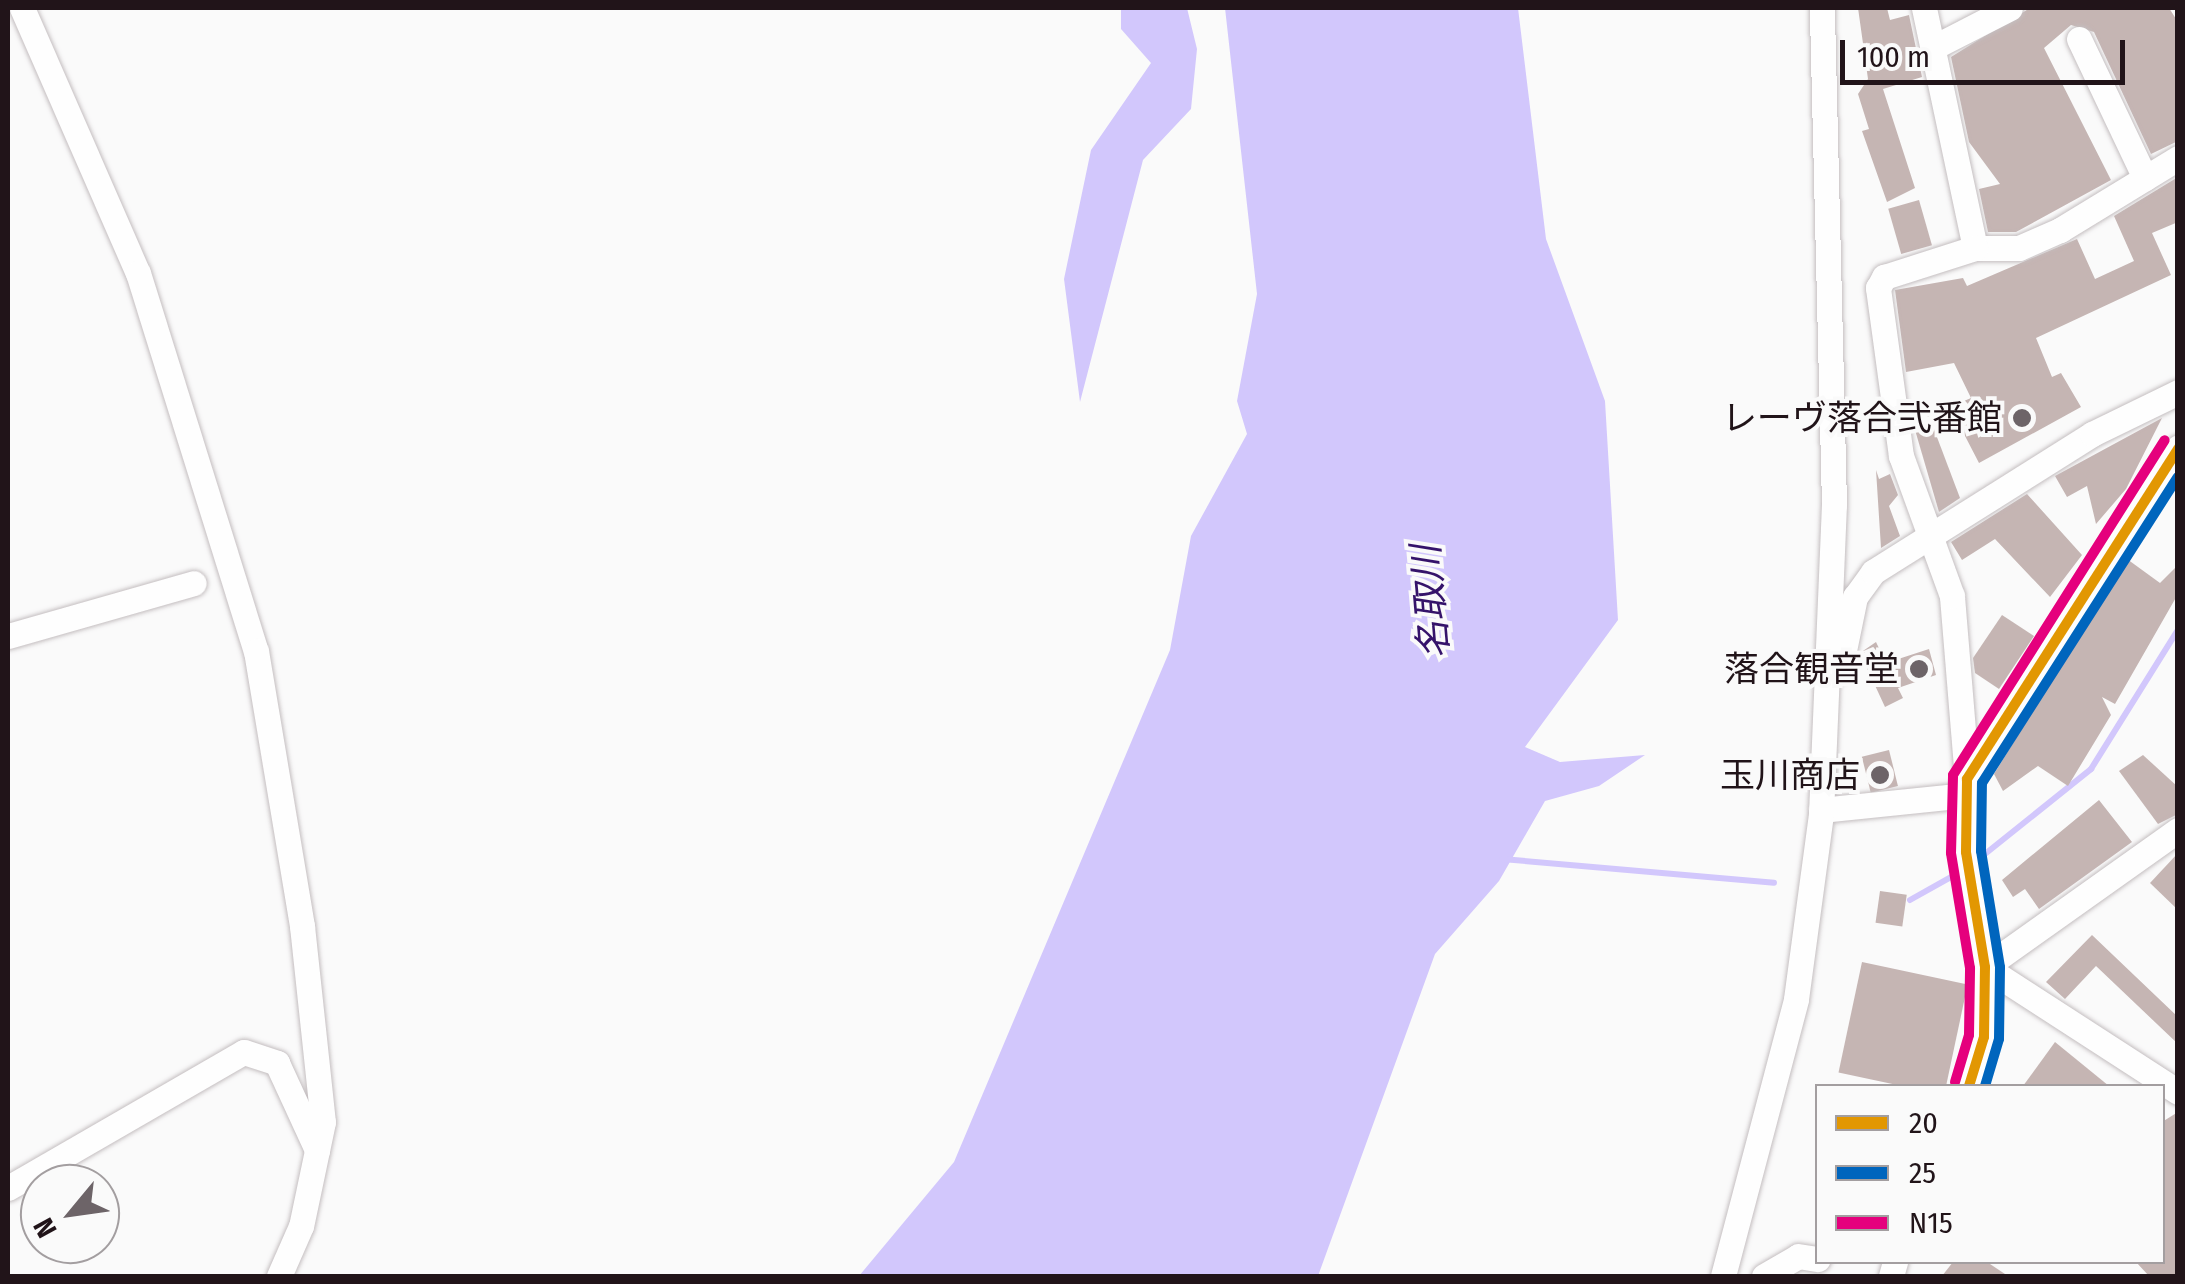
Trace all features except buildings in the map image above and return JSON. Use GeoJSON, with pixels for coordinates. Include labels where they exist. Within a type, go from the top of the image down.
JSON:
{"type":"FeatureCollection","features":[{"type":"Feature","properties":{"kind":"street"},"geometry":{"type":"LineString","coordinates":[[22,8],[138,272],[233,560],[302,926],[320,1153],[280,1276]]}},
{"type":"Feature","properties":{"kind":"street"},"geometry":{"type":"LineString","coordinates":[[1723,1276],[1796,999],[1822,810],[1834,505],[1822,8]]}},
{"type":"Feature","properties":{"kind":"street"},"geometry":{"type":"LineString","coordinates":[[1924,8],[1936,46],[1975,248]]}},
{"type":"Feature","properties":{"kind":"street"},"geometry":{"type":"LineString","coordinates":[[1936,46],[2010,8]]}},
{"type":"Feature","properties":{"kind":"street"},"geometry":{"type":"LineString","coordinates":[[2079,39],[2146,178]]}},
{"type":"Feature","properties":{"kind":"street"},"geometry":{"type":"LineString","coordinates":[[1970,1084],[1984,1037],[1986,967],[1966,852],[1966,787],[1952,596],[1924,539],[1888,394],[1878,288],[1884,277],[1975,248],[2019,248],[2178,158]]}},
{"type":"Feature","properties":{"kind":"street"},"geometry":{"type":"LineString","coordinates":[[1826,691],[1863,582],[1924,539],[2178,392]]}},
{"type":"Feature","properties":{"kind":"street"},"geometry":{"type":"LineString","coordinates":[[1822,810],[1966,787],[2178,448]]}},
{"type":"Feature","properties":{"kind":"street"},"geometry":{"type":"LineString","coordinates":[[8,636],[194,584]]}},
{"type":"Feature","properties":{"kind":"street"},"geometry":{"type":"LineString","coordinates":[[1986,967],[2178,830]]}},
{"type":"Feature","properties":{"kind":"street"},"geometry":{"type":"LineString","coordinates":[[1986,967],[2174,1083]]}},
{"type":"Feature","properties":{"kind":"street"},"geometry":{"type":"LineString","coordinates":[[8,1188],[244,1052],[277,1062],[320,1153]]}},
{"type":"Feature","properties":{"kind":"street"},"geometry":{"type":"LineString","coordinates":[[1764,1276],[1798,1256],[1815,1259]]}},
{"type":"Feature","properties":{"kind":"water"},"geometry":{"type":"Polygon","coordinates":[[[1121,8],[1187,8],[1197,49],[1191,109],[1143,160],[1080,402],[1064,279],[1091,150],[1151,63],[1121,29],[1121,8]]]}},
{"type":"Feature","properties":{"kind":"water","name":"名取川"},"geometry":{"type":"Polygon","coordinates":[[[1225,8],[1518,8],[1546,239],[1605,401],[1618,620],[1525,747],[1560,762],[1645,755],[1599,786],[1545,801],[1499,881],[1435,954],[1318,1276],[859,1276],[954,1162],[1170,650],[1191,536],[1247,434],[1237,401],[1257,294],[1225,8]]]}},
{"type":"Feature","properties":{"kind":"waterway"},"geometry":{"type":"LineString","coordinates":[[1975,862],[2091,769],[2178,630]]}},
{"type":"Feature","properties":{"kind":"waterway"},"geometry":{"type":"LineString","coordinates":[[1502,859],[1774,883]]}},
{"type":"Feature","properties":{"kind":"waterway"},"geometry":{"type":"LineString","coordinates":[[1910,900],[1960,872]]}},
{"type":"Feature","properties":{"kind":"transit line","name":"N15"},"geometry":{"type":"LineString","coordinates":[[1955,1082],[1969,1035],[1970,968],[1951,853],[1953,775],[2165,440]]}},
{"type":"Feature","properties":{"kind":"transit line","name":"20"},"geometry":{"type":"LineString","coordinates":[[1970,1084],[1984,1037],[1985,967],[1966,852],[1967,779],[2178,449]]}},
{"type":"Feature","properties":{"kind":"transit line","name":"25"},"geometry":{"type":"LineString","coordinates":[[1986,1084],[1999,1039],[2000,967],[1981,851],[1982,783],[2178,477]]}},
{"type":"Feature","properties":{"kind":"place","name":"レーヴ落合弐番館"},"geometry":{"type":"Point","coordinates":[2022,418]}},
{"type":"Feature","properties":{"kind":"place","name":"落合観音堂"},"geometry":{"type":"Point","coordinates":[1919,669]}},
{"type":"Feature","properties":{"kind":"place","name":"玉川商店"},"geometry":{"type":"Point","coordinates":[1880,775]}}]}
